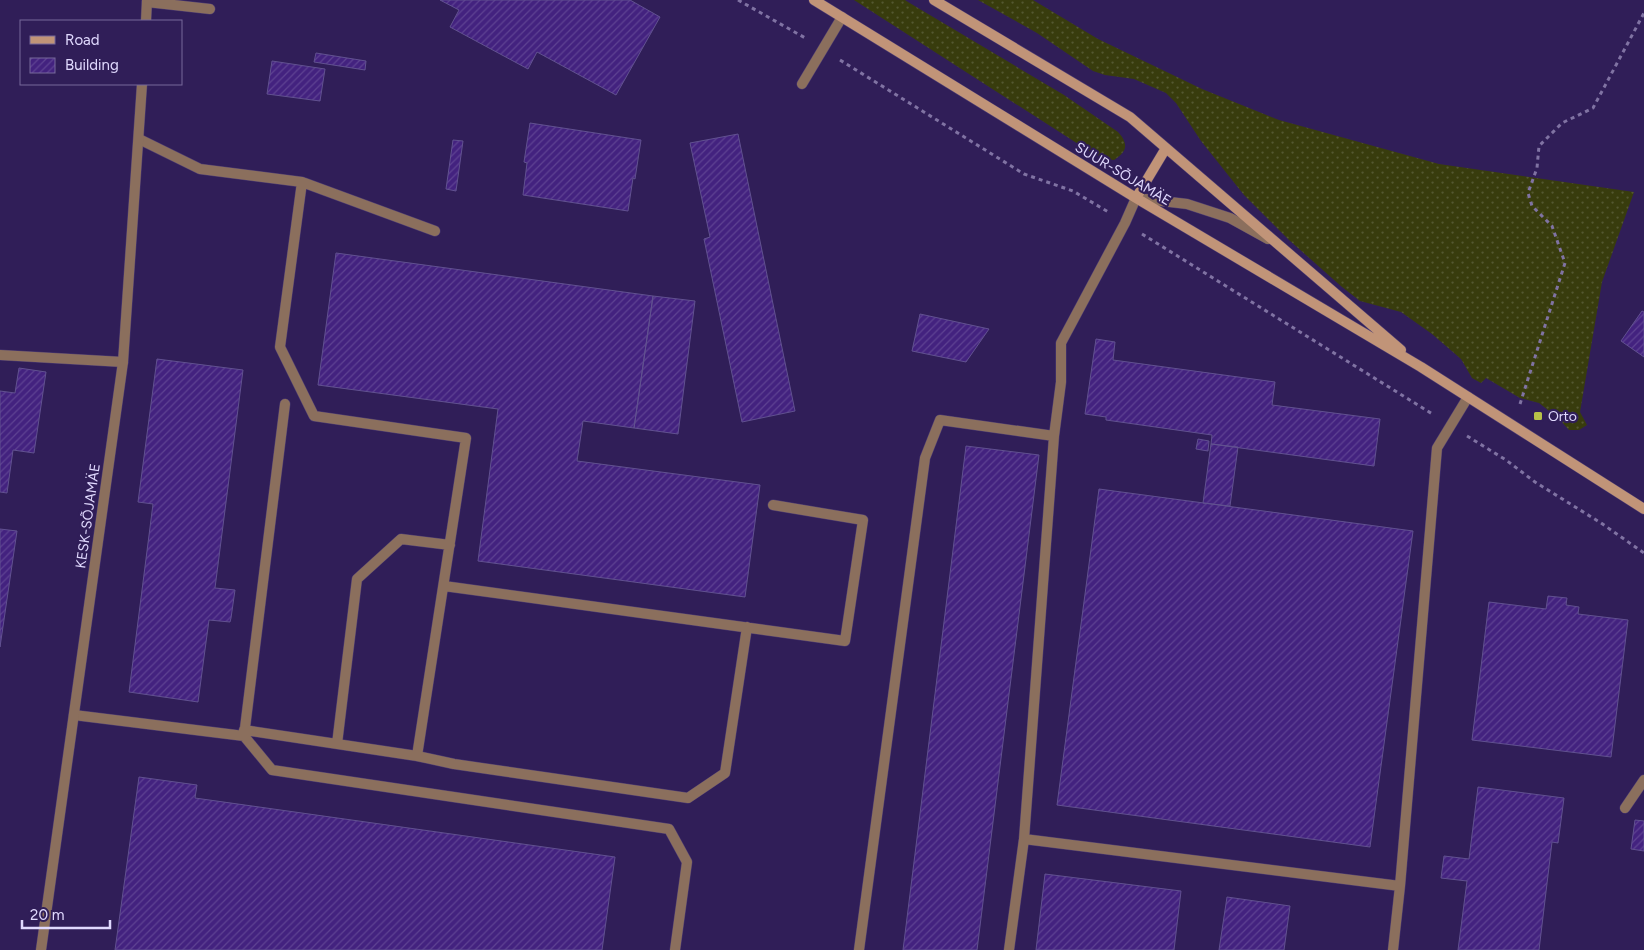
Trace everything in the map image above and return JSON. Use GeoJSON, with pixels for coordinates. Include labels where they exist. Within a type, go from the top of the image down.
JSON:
{"type":"FeatureCollection","features":[{"type":"Feature","properties":{"kind":"main road","name":"SUUR-SÕJAMÄE"},"geometry":{"type":"LineString","coordinates":[[814,0],[1136,198],[1421,367],[1644,509]]}},
{"type":"Feature","properties":{"kind":"main road","name":"SUUR-SÕJAMÄE"},"geometry":{"type":"LineString","coordinates":[[934,0],[1130,117],[1421,367]]}},
{"type":"Feature","properties":{"kind":"main road"},"geometry":{"type":"LineString","coordinates":[[1136,198],[1166,148]]}},
{"type":"Feature","properties":{"kind":"street"},"geometry":{"type":"LineString","coordinates":[[146,20],[147,1],[210,9]]}},
{"type":"Feature","properties":{"kind":"street"},"geometry":{"type":"LineString","coordinates":[[802,84],[842,17]]}},
{"type":"Feature","properties":{"kind":"street","name":"KESK-SÕJAMÄE"},"geometry":{"type":"LineString","coordinates":[[42,950],[123,362],[142,85]]}},
{"type":"Feature","properties":{"kind":"street"},"geometry":{"type":"LineString","coordinates":[[139,139],[200,169],[302,182],[434,231]]}},
{"type":"Feature","properties":{"kind":"street"},"geometry":{"type":"LineString","coordinates":[[302,182],[280,347],[314,416],[466,438],[417,756]]}},
{"type":"Feature","properties":{"kind":"street"},"geometry":{"type":"LineString","coordinates":[[1009,950],[1024,839],[1054,436],[1061,382],[1060,343],[1121,231],[1136,198],[1187,204],[1230,218],[1282,247]]}},
{"type":"Feature","properties":{"kind":"street"},"geometry":{"type":"LineString","coordinates":[[0,355],[123,362]]}},
{"type":"Feature","properties":{"kind":"street"},"geometry":{"type":"LineString","coordinates":[[1393,950],[1437,448],[1468,396]]}},
{"type":"Feature","properties":{"kind":"street"},"geometry":{"type":"LineString","coordinates":[[285,404],[244,733],[272,770],[669,829],[688,862],[675,950]]}},
{"type":"Feature","properties":{"kind":"street"},"geometry":{"type":"LineString","coordinates":[[859,950],[925,458],[940,420],[1054,436]]}},
{"type":"Feature","properties":{"kind":"street"},"geometry":{"type":"LineString","coordinates":[[444,586],[845,640],[862,520],[773,505]]}},
{"type":"Feature","properties":{"kind":"street"},"geometry":{"type":"LineString","coordinates":[[337,744],[357,579],[401,539],[450,545]]}},
{"type":"Feature","properties":{"kind":"street"},"geometry":{"type":"LineString","coordinates":[[74,715],[337,744],[688,798],[725,773],[747,627]]}},
{"type":"Feature","properties":{"kind":"street"},"geometry":{"type":"LineString","coordinates":[[1624,808],[1644,780]]}},
{"type":"Feature","properties":{"kind":"street"},"geometry":{"type":"LineString","coordinates":[[1024,839],[1400,886]]}},
{"type":"Feature","properties":{"kind":"path"},"geometry":{"type":"LineString","coordinates":[[738,0],[823,49],[1024,174],[1073,191],[1105,210]]}},
{"type":"Feature","properties":{"kind":"path"},"geometry":{"type":"LineString","coordinates":[[1520,404],[1565,263],[1552,226],[1532,206],[1528,193],[1536,168],[1539,146],[1562,123],[1593,108],[1644,13]]}},
{"type":"Feature","properties":{"kind":"path"},"geometry":{"type":"LineString","coordinates":[[1164,247],[1506,460],[1534,482],[1601,523],[1644,553]]}},
{"type":"Feature","properties":{"kind":"green space"},"geometry":{"type":"Polygon","coordinates":[[[854,0],[905,0],[1064,95],[1118,132],[1124,140],[1124,151],[1114,160],[1105,159],[1089,151],[854,0]]]}},
{"type":"Feature","properties":{"kind":"green space"},"geometry":{"type":"Polygon","coordinates":[[[978,0],[1033,0],[1098,39],[1202,89],[1279,120],[1439,164],[1634,192],[1602,282],[1580,412],[1587,425],[1579,430],[1569,430],[1558,418],[1539,403],[1520,398],[1486,378],[1481,383],[1472,378],[1461,359],[1432,334],[1401,312],[1360,301],[1342,287],[1289,240],[1244,195],[1201,141],[1176,103],[1166,93],[1134,79],[1105,75],[1093,71],[1037,33],[978,0]]]}},
{"type":"Feature","properties":{"kind":"building"},"geometry":{"type":"Polygon","coordinates":[[[440,0],[630,0],[660,17],[616,95],[537,52],[528,69],[450,27],[459,10],[440,0]]]}},
{"type":"Feature","properties":{"kind":"building"},"geometry":{"type":"Polygon","coordinates":[[[316,53],[366,61],[365,70],[314,62],[316,53]]]}},
{"type":"Feature","properties":{"kind":"building"},"geometry":{"type":"Polygon","coordinates":[[[272,61],[325,69],[320,101],[267,94],[272,61]]]}},
{"type":"Feature","properties":{"kind":"building"},"geometry":{"type":"Polygon","coordinates":[[[530,123],[641,140],[628,211],[523,195],[527,163],[524,162],[530,123]]]}},
{"type":"Feature","properties":{"kind":"building"},"geometry":{"type":"Polygon","coordinates":[[[738,134],[795,411],[742,422],[704,239],[710,237],[690,143],[738,134]]]}},
{"type":"Feature","properties":{"kind":"building"},"geometry":{"type":"Polygon","coordinates":[[[453,140],[463,141],[456,191],[446,189],[453,140]]]}},
{"type":"Feature","properties":{"kind":"building"},"geometry":{"type":"Polygon","coordinates":[[[336,253],[653,296],[634,428],[583,421],[577,461],[760,485],[745,597],[478,561],[498,409],[318,385],[336,253]]]}},
{"type":"Feature","properties":{"kind":"building"},"geometry":{"type":"Polygon","coordinates":[[[653,296],[695,301],[678,434],[634,428],[653,296]]]}},
{"type":"Feature","properties":{"kind":"building"},"geometry":{"type":"Polygon","coordinates":[[[1642,311],[1644,312],[1644,357],[1621,341],[1642,311]]]}},
{"type":"Feature","properties":{"kind":"building"},"geometry":{"type":"Polygon","coordinates":[[[920,314],[989,329],[966,362],[912,351],[920,314]]]}},
{"type":"Feature","properties":{"kind":"building"},"geometry":{"type":"Polygon","coordinates":[[[1096,339],[1115,342],[1113,360],[1275,382],[1272,405],[1380,419],[1374,466],[1211,444],[1212,435],[1106,420],[1106,417],[1085,414],[1096,339]]]}},
{"type":"Feature","properties":{"kind":"building"},"geometry":{"type":"Polygon","coordinates":[[[157,359],[243,370],[215,588],[235,590],[230,622],[209,620],[198,702],[129,692],[153,504],[138,502],[157,359]]]}},
{"type":"Feature","properties":{"kind":"building"},"geometry":{"type":"Polygon","coordinates":[[[19,368],[46,372],[34,453],[13,450],[7,493],[0,492],[0,391],[15,393],[19,368]]]}},
{"type":"Feature","properties":{"kind":"building"},"geometry":{"type":"Polygon","coordinates":[[[1198,439],[1209,441],[1208,451],[1196,449],[1198,439]]]}},
{"type":"Feature","properties":{"kind":"building"},"geometry":{"type":"Polygon","coordinates":[[[1211,444],[1238,447],[1230,506],[1203,503],[1211,444]]]}},
{"type":"Feature","properties":{"kind":"building"},"geometry":{"type":"Polygon","coordinates":[[[966,446],[1039,455],[977,950],[903,950],[966,446]]]}},
{"type":"Feature","properties":{"kind":"building"},"geometry":{"type":"Polygon","coordinates":[[[1099,489],[1413,531],[1370,847],[1057,805],[1099,489]]]}},
{"type":"Feature","properties":{"kind":"building"},"geometry":{"type":"Polygon","coordinates":[[[0,529],[17,531],[0,647],[0,529]]]}},
{"type":"Feature","properties":{"kind":"building"},"geometry":{"type":"Polygon","coordinates":[[[1548,596],[1567,598],[1566,605],[1579,607],[1578,614],[1628,620],[1611,757],[1472,740],[1489,602],[1546,609],[1548,596]]]}},
{"type":"Feature","properties":{"kind":"building"},"geometry":{"type":"Polygon","coordinates":[[[139,777],[197,785],[195,798],[615,857],[602,950],[115,950],[139,777]]]}},
{"type":"Feature","properties":{"kind":"building"},"geometry":{"type":"Polygon","coordinates":[[[1478,787],[1564,798],[1558,843],[1552,842],[1539,950],[1458,950],[1467,881],[1441,878],[1444,856],[1469,859],[1478,787]]]}},
{"type":"Feature","properties":{"kind":"building"},"geometry":{"type":"Polygon","coordinates":[[[1635,820],[1644,821],[1644,851],[1631,849],[1635,820]]]}},
{"type":"Feature","properties":{"kind":"building"},"geometry":{"type":"Polygon","coordinates":[[[1045,874],[1181,891],[1174,950],[1036,950],[1045,874]]]}},
{"type":"Feature","properties":{"kind":"building"},"geometry":{"type":"Polygon","coordinates":[[[1227,897],[1290,906],[1284,950],[1219,950],[1227,897]]]}},
{"type":"Feature","properties":{"kind":"place","name":"Orto"},"geometry":{"type":"Point","coordinates":[1538,416]}}]}
